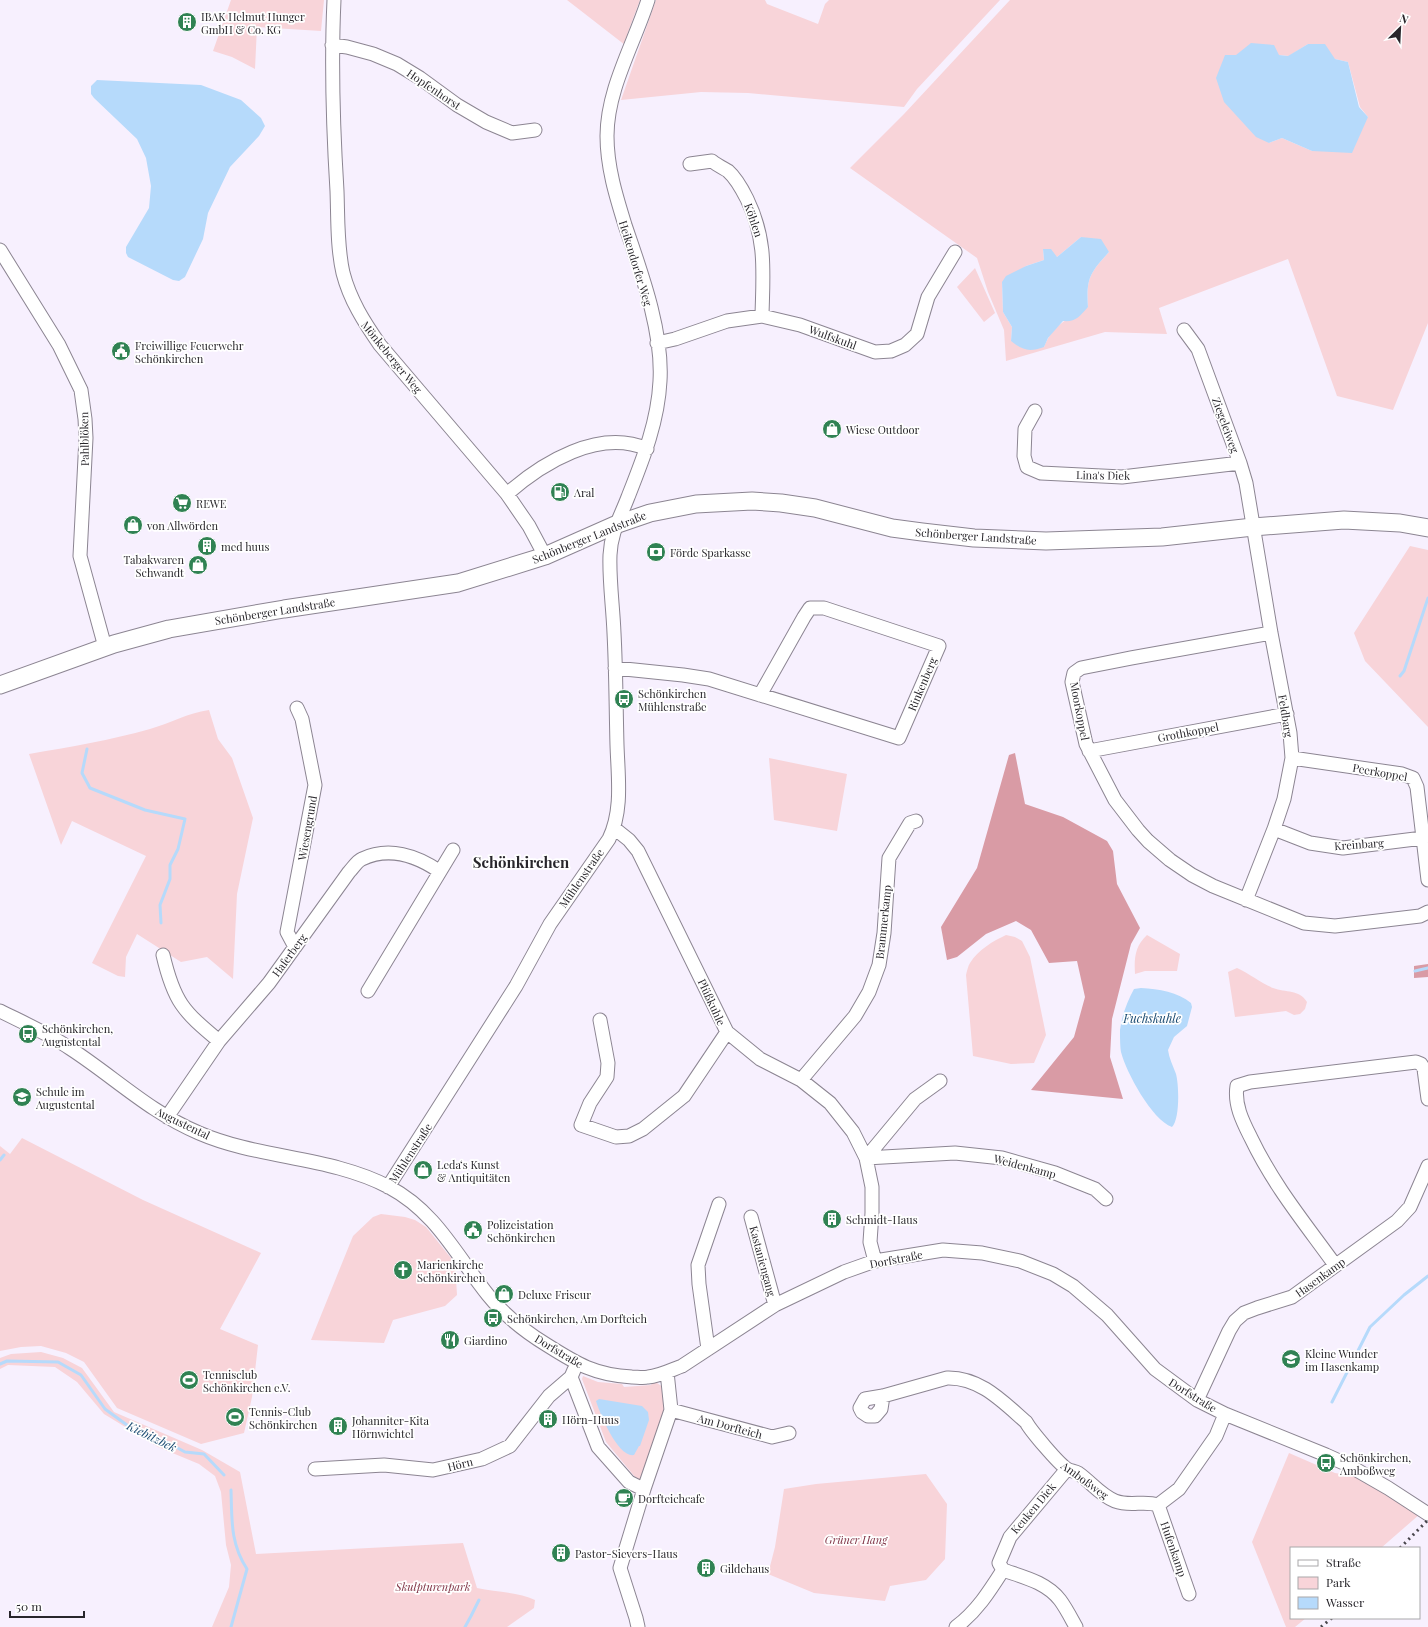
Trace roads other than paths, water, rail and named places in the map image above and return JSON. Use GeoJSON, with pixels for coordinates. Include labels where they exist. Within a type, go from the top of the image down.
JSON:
{"type":"FeatureCollection","features":[{"type":"Feature","properties":{"kind":"main road","name":"Schönberger Landstraße"},"geometry":{"type":"LineString","coordinates":[[0,685],[105,647],[170,629],[458,583],[545,556],[615,525],[650,513],[696,504],[752,501],[781,503],[815,508],[892,528],[992,539],[1046,541],[1162,537],[1253,527],[1344,520],[1400,523],[1428,528]]}},
{"type":"Feature","properties":{"kind":"street","name":"Mönkeberger Weg"},"geometry":{"type":"LineString","coordinates":[[334,0],[332,45],[334,129],[341,261],[343,273],[354,306],[380,345],[507,494],[529,526],[545,556]]}},
{"type":"Feature","properties":{"kind":"street","name":"Heikendorfer Weg"},"geometry":{"type":"LineString","coordinates":[[615,525],[627,500],[647,449],[654,426],[659,392],[660,363],[657,344],[643,281],[618,203],[608,166],[607,135],[611,104],[648,0]]}},
{"type":"Feature","properties":{"kind":"street","name":"Hopfenhorst"},"geometry":{"type":"LineString","coordinates":[[332,45],[366,52],[397,64],[420,78],[457,106],[486,122],[512,133],[535,130]]}},
{"type":"Feature","properties":{"kind":"street","name":"Köhlen"},"geometry":{"type":"LineString","coordinates":[[690,164],[712,161],[729,172],[742,189],[755,216],[762,243],[764,261],[762,316]]}},
{"type":"Feature","properties":{"kind":"street","name":"Pahlblöken"},"geometry":{"type":"LineString","coordinates":[[0,250],[59,345],[81,390],[86,438],[80,556],[105,647]]}},
{"type":"Feature","properties":{"kind":"street","name":"Wulfskuhl"},"geometry":{"type":"LineString","coordinates":[[657,344],[727,321],[762,316],[800,325],[875,352],[891,351],[905,345],[917,334],[928,297],[955,252]]}},
{"type":"Feature","properties":{"kind":"street","name":"Ziegeleiweg"},"geometry":{"type":"LineString","coordinates":[[1184,330],[1198,349],[1240,463],[1246,483],[1253,527]]}},
{"type":"Feature","properties":{"kind":"street","name":"Lina's Diek"},"geometry":{"type":"LineString","coordinates":[[1035,411],[1025,429],[1024,456],[1027,467],[1041,473],[1122,477],[1240,463]]}},
{"type":"Feature","properties":{"kind":"street"},"geometry":{"type":"LineString","coordinates":[[507,494],[526,477],[544,466],[575,451],[595,445],[621,442],[636,444],[647,449]]}},
{"type":"Feature","properties":{"kind":"street","name":"Mühlenstraße"},"geometry":{"type":"LineString","coordinates":[[388,1187],[516,986],[550,924],[609,839],[614,828],[619,805],[610,554],[615,525]]}},
{"type":"Feature","properties":{"kind":"street","name":"Feldbarg"},"geometry":{"type":"LineString","coordinates":[[1246,900],[1274,830],[1284,799],[1292,758],[1287,714],[1271,633],[1253,527]]}},
{"type":"Feature","properties":{"kind":"street","name":"Rinkenberg"},"geometry":{"type":"LineString","coordinates":[[615,668],[709,679],[760,695],[899,738],[939,646],[824,608],[810,608],[760,695]]}},
{"type":"Feature","properties":{"kind":"street","name":"Moorkoppel"},"geometry":{"type":"LineString","coordinates":[[1246,900],[1192,875],[1170,860],[1138,830],[1115,800],[1089,751],[1084,737],[1072,682],[1074,673],[1081,668],[1271,633]]}},
{"type":"Feature","properties":{"kind":"street","name":"Wiesengrund"},"geometry":{"type":"LineString","coordinates":[[295,947],[287,932],[315,785],[302,719],[297,708]]}},
{"type":"Feature","properties":{"kind":"street","name":"Grothkoppel"},"geometry":{"type":"LineString","coordinates":[[1089,751],[1287,714]]}},
{"type":"Feature","properties":{"kind":"street","name":"Peerkoppel"},"geometry":{"type":"LineString","coordinates":[[1292,758],[1402,774],[1413,778],[1418,787],[1428,880]]}},
{"type":"Feature","properties":{"kind":"street","name":"Brammerkamp"},"geometry":{"type":"LineString","coordinates":[[801,1080],[855,1016],[869,992],[879,965],[884,933],[889,858],[910,823],[916,821]]}},
{"type":"Feature","properties":{"kind":"street","name":"Plüßkuhle"},"geometry":{"type":"LineString","coordinates":[[614,828],[629,840],[638,851],[727,1032],[760,1059],[801,1080],[830,1104],[853,1132],[866,1158],[872,1187],[870,1242],[875,1262]]}},
{"type":"Feature","properties":{"kind":"street","name":"Kreinbarg"},"geometry":{"type":"LineString","coordinates":[[1274,830],[1310,843],[1343,848],[1423,838]]}},
{"type":"Feature","properties":{"kind":"street"},"geometry":{"type":"LineString","coordinates":[[368,991],[407,928],[439,871],[454,850]]}},
{"type":"Feature","properties":{"kind":"street","name":"Haferberg"},"geometry":{"type":"LineString","coordinates":[[167,1117],[219,1041],[269,983],[349,872],[361,859],[379,854],[394,853],[411,856],[424,861],[439,871]]}},
{"type":"Feature","properties":{"kind":"street"},"geometry":{"type":"LineString","coordinates":[[1246,900],[1304,922],[1335,926],[1420,916],[1428,912]]}},
{"type":"Feature","properties":{"kind":"street"},"geometry":{"type":"LineString","coordinates":[[163,955],[168,978],[175,996],[192,1018],[219,1041]]}},
{"type":"Feature","properties":{"kind":"street","name":"Augustental"},"geometry":{"type":"LineString","coordinates":[[0,1011],[50,1036],[72,1049],[138,1098],[167,1117],[200,1134],[237,1146],[329,1166],[367,1177],[388,1187]]}},
{"type":"Feature","properties":{"kind":"street"},"geometry":{"type":"LineString","coordinates":[[600,1020],[608,1063],[607,1077],[590,1103],[581,1125],[616,1137],[629,1136],[643,1129],[684,1096],[727,1032]]}},
{"type":"Feature","properties":{"kind":"street"},"geometry":{"type":"LineString","coordinates":[[1335,1265],[1288,1202],[1264,1165],[1241,1116],[1236,1096],[1237,1086],[1250,1082],[1416,1062],[1421,1064],[1424,1069],[1428,1099]]}},
{"type":"Feature","properties":{"kind":"street"},"geometry":{"type":"LineString","coordinates":[[866,1158],[915,1099],[940,1081]]}},
{"type":"Feature","properties":{"kind":"street","name":"Weidenkamp"},"geometry":{"type":"LineString","coordinates":[[866,1158],[955,1154],[1002,1158],[1055,1173],[1088,1186],[1095,1189],[1106,1199]]}},
{"type":"Feature","properties":{"kind":"street","name":"Hasenkamp"},"geometry":{"type":"LineString","coordinates":[[1197,1400],[1228,1331],[1235,1321],[1244,1313],[1292,1297],[1397,1221],[1410,1207],[1428,1166]]}},
{"type":"Feature","properties":{"kind":"street","name":"Dorfstraße"},"geometry":{"type":"LineString","coordinates":[[388,1187],[412,1200],[428,1215],[449,1240],[488,1295],[503,1313],[523,1330],[577,1364],[596,1372],[615,1376],[648,1377],[682,1366],[775,1305],[844,1272],[875,1262],[943,1250],[982,1253],[1020,1261],[1053,1274],[1073,1286],[1107,1315],[1155,1369],[1197,1400],[1225,1414],[1348,1465],[1388,1488],[1428,1514]]}},
{"type":"Feature","properties":{"kind":"street"},"geometry":{"type":"LineString","coordinates":[[708,1349],[700,1292],[698,1265],[719,1204]]}},
{"type":"Feature","properties":{"kind":"street","name":"Kastaniengang"},"geometry":{"type":"LineString","coordinates":[[751,1217],[775,1305]]}},
{"type":"Feature","properties":{"kind":"street"},"geometry":{"type":"LineString","coordinates":[[577,1364],[571,1377],[598,1447],[629,1482],[642,1488]]}},
{"type":"Feature","properties":{"kind":"street"},"geometry":{"type":"LineString","coordinates":[[638,1627],[620,1568],[642,1488],[671,1410],[667,1372]]}},
{"type":"Feature","properties":{"kind":"street","name":"Hörn"},"geometry":{"type":"LineString","coordinates":[[315,1469],[384,1465],[433,1470],[482,1459],[510,1446],[548,1396],[571,1377]]}},
{"type":"Feature","properties":{"kind":"street","name":"Amboßweg"},"geometry":{"type":"LineString","coordinates":[[883,1396],[947,1378],[956,1378],[984,1387],[1026,1422],[1030,1430],[1067,1468],[1077,1472],[1103,1495],[1116,1501],[1132,1505],[1149,1502],[1158,1505]]}},
{"type":"Feature","properties":{"kind":"street","name":"Am Dorfteich"},"geometry":{"type":"LineString","coordinates":[[671,1410],[772,1437],[789,1433]]}},
{"type":"Feature","properties":{"kind":"street"},"geometry":{"type":"LineString","coordinates":[[1158,1505],[1180,1489],[1216,1436],[1225,1414]]}},
{"type":"Feature","properties":{"kind":"street","name":"Keuken Diek"},"geometry":{"type":"LineString","coordinates":[[1003,1570],[999,1563],[1010,1537],[1067,1468]]}},
{"type":"Feature","properties":{"kind":"street","name":"Hufenkamp"},"geometry":{"type":"LineString","coordinates":[[1158,1505],[1190,1594]]}},
{"type":"Feature","properties":{"kind":"street"},"geometry":{"type":"LineString","coordinates":[[956,1627],[968,1618],[984,1600],[1003,1570],[1040,1584],[1052,1592],[1060,1600],[1076,1627]]}},
{"type":"Feature","properties":{"kind":"water"},"geometry":{"type":"Polygon","coordinates":[[[1251,43],[1274,45],[1279,55],[1288,56],[1308,44],[1325,44],[1335,59],[1348,62],[1359,107],[1368,117],[1352,153],[1312,151],[1282,138],[1269,143],[1256,137],[1224,102],[1216,78],[1225,55],[1236,55],[1251,43]]]}},
{"type":"Feature","properties":{"kind":"water"},"geometry":{"type":"Polygon","coordinates":[[[97,80],[201,85],[241,100],[261,118],[265,126],[259,136],[230,167],[208,213],[203,239],[185,277],[179,281],[173,280],[128,257],[126,253],[126,247],[149,208],[151,186],[146,158],[137,139],[91,94],[91,86],[97,80]]]}},
{"type":"Feature","properties":{"kind":"water"},"geometry":{"type":"Polygon","coordinates":[[[1081,237],[1101,239],[1109,252],[1097,265],[1091,276],[1088,289],[1088,307],[1074,320],[1063,321],[1048,338],[1044,347],[1035,350],[1027,350],[1019,347],[1011,341],[1012,327],[1003,312],[1002,282],[1006,276],[1026,266],[1044,260],[1043,249],[1051,249],[1057,257],[1081,237]]]}},
{"type":"Feature","properties":{"kind":"water","name":"Fuchskuhle"},"geometry":{"type":"Polygon","coordinates":[[[1141,988],[1161,990],[1180,996],[1191,1003],[1192,1007],[1187,1026],[1174,1037],[1168,1050],[1176,1074],[1178,1086],[1178,1110],[1175,1123],[1172,1127],[1164,1123],[1148,1105],[1134,1083],[1121,1052],[1120,1030],[1123,1014],[1134,989],[1141,988]]]}},
{"type":"Feature","properties":{"kind":"water"},"geometry":{"type":"Polygon","coordinates":[[[599,1399],[642,1406],[648,1412],[649,1420],[640,1446],[634,1455],[628,1454],[622,1450],[610,1434],[596,1401],[599,1399]]]}},
{"type":"Feature","properties":{"kind":"waterway"},"geometry":{"type":"LineString","coordinates":[[1400,676],[1404,671],[1428,598]]}},
{"type":"Feature","properties":{"kind":"waterway"},"geometry":{"type":"LineString","coordinates":[[87,749],[82,773],[90,788],[145,810],[185,819],[178,849],[170,865],[170,879],[160,905],[161,923]]}},
{"type":"Feature","properties":{"kind":"waterway"},"geometry":{"type":"LineString","coordinates":[[1415,971],[1428,968]]}},
{"type":"Feature","properties":{"kind":"waterway","name":"Kiebitzbek"},"geometry":{"type":"LineString","coordinates":[[0,1160],[4,1155]]}},
{"type":"Feature","properties":{"kind":"waterway"},"geometry":{"type":"LineString","coordinates":[[1332,1402],[1370,1327],[1404,1295],[1428,1276]]}},
{"type":"Feature","properties":{"kind":"waterway","name":"Kiebitzbek"},"geometry":{"type":"LineString","coordinates":[[0,1364],[7,1361],[58,1362],[81,1375],[105,1409],[131,1428],[159,1438],[185,1452],[204,1454],[224,1475]]}},
{"type":"Feature","properties":{"kind":"waterway","name":"Kiebitzbek"},"geometry":{"type":"LineString","coordinates":[[231,1490],[233,1531],[237,1550],[247,1569],[231,1627]]}},
{"type":"Feature","properties":{"kind":"waterway"},"geometry":{"type":"LineString","coordinates":[[465,1627],[479,1600]]}},
{"type":"Feature","properties":{"kind":"railway"},"geometry":{"type":"LineString","coordinates":[[1401,1547],[1428,1520]]}},
{"type":"Feature","properties":{"kind":"railway"},"geometry":{"type":"LineString","coordinates":[[1321,1627],[1331,1619]]}},
{"type":"Feature","properties":{"kind":"place","name":"IBAK Helmut Hunger GmbH & Co. KG"},"geometry":{"type":"Point","coordinates":[187,22]}},
{"type":"Feature","properties":{"kind":"place","name":"Freiwillige Feuerwehr Schönkirchen"},"geometry":{"type":"Point","coordinates":[121,351]}},
{"type":"Feature","properties":{"kind":"place","name":"Wiese Outdoor"},"geometry":{"type":"Point","coordinates":[832,429]}},
{"type":"Feature","properties":{"kind":"place","name":"Aral"},"geometry":{"type":"Point","coordinates":[560,492]}},
{"type":"Feature","properties":{"kind":"place","name":"REWE"},"geometry":{"type":"Point","coordinates":[182,503]}},
{"type":"Feature","properties":{"kind":"place","name":"von Allwörden"},"geometry":{"type":"Point","coordinates":[133,525]}},
{"type":"Feature","properties":{"kind":"place","name":"med huus"},"geometry":{"type":"Point","coordinates":[207,546]}},
{"type":"Feature","properties":{"kind":"place","name":"Förde Sparkasse"},"geometry":{"type":"Point","coordinates":[656,552]}},
{"type":"Feature","properties":{"kind":"place","name":"Tabakwaren Schwandt"},"geometry":{"type":"Point","coordinates":[198,565]}},
{"type":"Feature","properties":{"kind":"place","name":"Schönkirchen Mühlenstraße"},"geometry":{"type":"Point","coordinates":[624,699]}},
{"type":"Feature","properties":{"kind":"place","name":"Schönkirchen, Augustental"},"geometry":{"type":"Point","coordinates":[28,1034]}},
{"type":"Feature","properties":{"kind":"place","name":"Schule im Augustental"},"geometry":{"type":"Point","coordinates":[22,1097]}},
{"type":"Feature","properties":{"kind":"place","name":"Leda‘s Kunst & Antiquitäten"},"geometry":{"type":"Point","coordinates":[423,1170]}},
{"type":"Feature","properties":{"kind":"place","name":"Schmidt-Haus"},"geometry":{"type":"Point","coordinates":[832,1219]}},
{"type":"Feature","properties":{"kind":"place","name":"Polizeistation Schönkirchen"},"geometry":{"type":"Point","coordinates":[473,1230]}},
{"type":"Feature","properties":{"kind":"place","name":"Marienkirche Schönkirchen"},"geometry":{"type":"Point","coordinates":[403,1270]}},
{"type":"Feature","properties":{"kind":"place","name":"Deluxe Friseur"},"geometry":{"type":"Point","coordinates":[504,1294]}},
{"type":"Feature","properties":{"kind":"place","name":"Schönkirchen, Am Dorfteich"},"geometry":{"type":"Point","coordinates":[493,1318]}},
{"type":"Feature","properties":{"kind":"place","name":"Giardino"},"geometry":{"type":"Point","coordinates":[450,1340]}},
{"type":"Feature","properties":{"kind":"place","name":"Kleine Wunder im Hasenkamp"},"geometry":{"type":"Point","coordinates":[1291,1359]}},
{"type":"Feature","properties":{"kind":"place","name":"Tennisclub Schönkirchen e.V."},"geometry":{"type":"Point","coordinates":[189,1380]}},
{"type":"Feature","properties":{"kind":"place","name":"Tennis-Club Schönkirchen"},"geometry":{"type":"Point","coordinates":[235,1417]}},
{"type":"Feature","properties":{"kind":"place","name":"Hörn-Huus"},"geometry":{"type":"Point","coordinates":[548,1419]}},
{"type":"Feature","properties":{"kind":"place","name":"Johanniter-Kita Hörnwichtel"},"geometry":{"type":"Point","coordinates":[338,1426]}},
{"type":"Feature","properties":{"kind":"place","name":"Schönkirchen, Amboßweg"},"geometry":{"type":"Point","coordinates":[1326,1463]}},
{"type":"Feature","properties":{"kind":"place","name":"Dorfteichcafe"},"geometry":{"type":"Point","coordinates":[624,1498]}},
{"type":"Feature","properties":{"kind":"place","name":"Pastor-Sievers-Haus"},"geometry":{"type":"Point","coordinates":[561,1553]}},
{"type":"Feature","properties":{"kind":"place","name":"Gildehaus"},"geometry":{"type":"Point","coordinates":[706,1568]}},
{"type":"Feature","properties":{"kind":"district","name":"Schönkirchen"},"geometry":{"type":"Point","coordinates":[521,862]}},
{"type":"Feature","properties":{"kind":"park label","name":"Grüner Hang"},"geometry":{"type":"Point","coordinates":[856,1539]}},
{"type":"Feature","properties":{"kind":"park label","name":"Skulpturenpark"},"geometry":{"type":"Point","coordinates":[433,1586]}}]}
